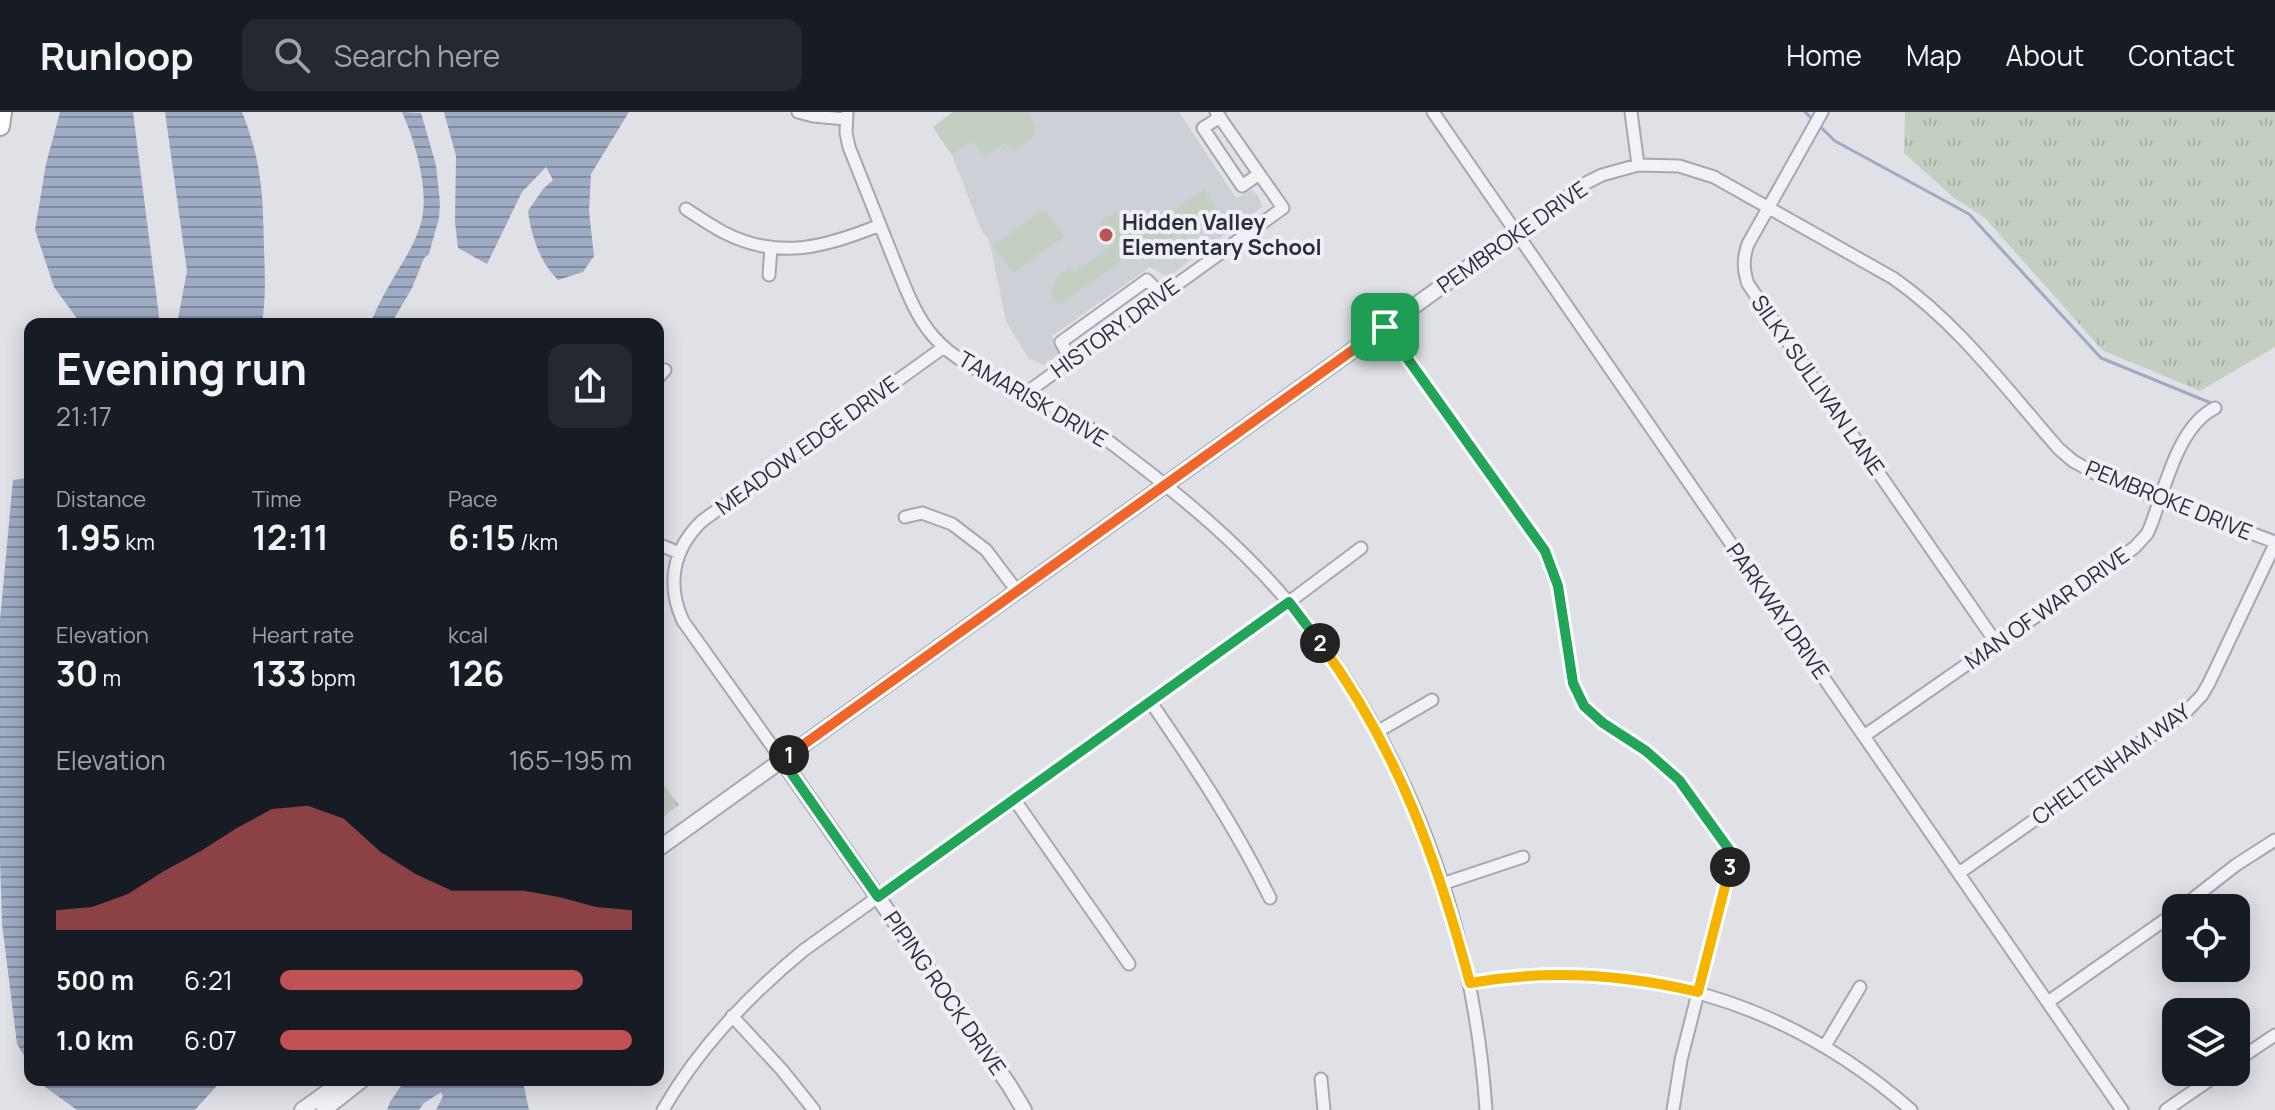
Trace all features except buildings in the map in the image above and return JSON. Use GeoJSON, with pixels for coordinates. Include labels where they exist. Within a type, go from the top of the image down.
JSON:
{"type":"FeatureCollection","features":[{"type":"Feature","properties":{"kind":"main road"},"geometry":{"type":"LineString","coordinates":[[0,126],[2,112]]}},
{"type":"Feature","properties":{"kind":"street"},"geometry":{"type":"LineString","coordinates":[[798,112],[813,116],[847,115]]}},
{"type":"Feature","properties":{"kind":"street","name":"PARKWAY DRIVE"},"geometry":{"type":"LineString","coordinates":[[1433,112],[2122,1110]]}},
{"type":"Feature","properties":{"kind":"street"},"geometry":{"type":"LineString","coordinates":[[1631,112],[1638,165]]}},
{"type":"Feature","properties":{"kind":"street","name":"SILKY SULLIVAN LANE"},"geometry":{"type":"LineString","coordinates":[[1822,112],[1745,253],[1748,284],[1997,644]]}},
{"type":"Feature","properties":{"kind":"street"},"geometry":{"type":"LineString","coordinates":[[1218,114],[1259,174],[1242,186],[1203,128],[1218,114]]}},
{"type":"Feature","properties":{"kind":"street","name":"TAMARISK DRIVE"},"geometry":{"type":"LineString","coordinates":[[847,115],[849,147],[914,308],[944,347],[969,364],[1081,423],[1166,484],[1223,534],[1289,602],[1329,655],[1377,732],[1411,800],[1442,884],[1470,983],[1486,1110]]}},
{"type":"Feature","properties":{"kind":"street","name":"PEMBROKE DRIVE"},"geometry":{"type":"LineString","coordinates":[[664,845],[1586,183],[1620,168],[1670,165],[1697,170],[1893,278],[1923,300],[1950,326],[2073,461],[2105,479],[2275,543]]}},
{"type":"Feature","properties":{"kind":"street","name":"HISTORY DRIVE"},"geometry":{"type":"LineString","coordinates":[[1026,393],[1283,208],[1259,174]]}},
{"type":"Feature","properties":{"kind":"street"},"geometry":{"type":"LineString","coordinates":[[686,209],[732,236],[771,247],[814,248],[880,225]]}},
{"type":"Feature","properties":{"kind":"street"},"geometry":{"type":"LineString","coordinates":[[769,275],[771,247]]}},
{"type":"Feature","properties":{"kind":"street"},"geometry":{"type":"LineString","coordinates":[[1071,360],[1061,342],[1135,288],[1147,280],[1162,295]]}},
{"type":"Feature","properties":{"kind":"street"},"geometry":{"type":"LineString","coordinates":[[1385,327],[1545,551],[1558,586],[1573,683],[1584,706],[1603,723],[1655,758],[1679,780],[1733,855],[1681,1060],[1673,1110]]}},
{"type":"Feature","properties":{"kind":"street","name":"MEADOW EDGE DRIVE"},"geometry":{"type":"LineString","coordinates":[[679,553],[692,530],[702,521],[944,347]]}},
{"type":"Feature","properties":{"kind":"street","name":"MAN OF WAR DRIVE"},"geometry":{"type":"LineString","coordinates":[[1864,736],[2134,548],[2147,534],[2181,444],[2197,421],[2215,408]]}},
{"type":"Feature","properties":{"kind":"street"},"geometry":{"type":"LineString","coordinates":[[905,517],[922,513],[952,524],[986,550],[1017,591]]}},
{"type":"Feature","properties":{"kind":"street","name":"CHELTENHAM WAY"},"geometry":{"type":"LineString","coordinates":[[1959,873],[2050,809],[2103,767],[2194,706],[2209,683],[2275,543]]}},
{"type":"Feature","properties":{"kind":"street"},"geometry":{"type":"LineString","coordinates":[[664,547],[679,553]]}},
{"type":"Feature","properties":{"kind":"street"},"geometry":{"type":"LineString","coordinates":[[663,1110],[693,1064],[732,1016],[794,958],[1361,548]]}},
{"type":"Feature","properties":{"kind":"street","name":"PIPING ROCK DRIVE"},"geometry":{"type":"LineString","coordinates":[[679,553],[673,580],[683,621],[1024,1110]]}},
{"type":"Feature","properties":{"kind":"street"},"geometry":{"type":"LineString","coordinates":[[1377,732],[1432,700]]}},
{"type":"Feature","properties":{"kind":"street"},"geometry":{"type":"LineString","coordinates":[[1150,701],[1231,822],[1270,898]]}},
{"type":"Feature","properties":{"kind":"street"},"geometry":{"type":"LineString","coordinates":[[1014,799],[1129,964]]}},
{"type":"Feature","properties":{"kind":"street"},"geometry":{"type":"LineString","coordinates":[[2199,894],[2275,840]]}},
{"type":"Feature","properties":{"kind":"street"},"geometry":{"type":"LineString","coordinates":[[1442,884],[1523,857]]}},
{"type":"Feature","properties":{"kind":"street"},"geometry":{"type":"LineString","coordinates":[[2048,1002],[2162,921]]}},
{"type":"Feature","properties":{"kind":"street"},"geometry":{"type":"LineString","coordinates":[[1470,983],[1528,975],[1589,975],[1624,978],[1698,992],[1769,1017],[1825,1046],[1855,1065],[1911,1110]]}},
{"type":"Feature","properties":{"kind":"street"},"geometry":{"type":"LineString","coordinates":[[1825,1046],[1860,987]]}},
{"type":"Feature","properties":{"kind":"street"},"geometry":{"type":"LineString","coordinates":[[732,1016],[814,1110]]}},
{"type":"Feature","properties":{"kind":"street"},"geometry":{"type":"LineString","coordinates":[[2250,1052],[2275,1035]]}},
{"type":"Feature","properties":{"kind":"street"},"geometry":{"type":"LineString","coordinates":[[1321,1079],[1324,1110]]}},
{"type":"Feature","properties":{"kind":"street"},"geometry":{"type":"LineString","coordinates":[[302,1110],[336,1086]]}},
{"type":"Feature","properties":{"kind":"street"},"geometry":{"type":"LineString","coordinates":[[324,1110],[354,1086]]}},
{"type":"Feature","properties":{"kind":"street"},"geometry":{"type":"LineString","coordinates":[[2166,1110],[2201,1086]]}},
{"type":"Feature","properties":{"kind":"shaded area","name":"Hidden Valley Elementary School"},"geometry":{"type":"Polygon","coordinates":[[[953,112],[1179,112],[1236,198],[1252,190],[1259,197],[1262,207],[1168,277],[1150,267],[1052,336],[1059,354],[1044,365],[1028,358],[1006,321],[989,240],[981,230],[952,155],[933,127],[953,112]]]}},
{"type":"Feature","properties":{"kind":"green space"},"geometry":{"type":"Polygon","coordinates":[[[953,112],[1030,112],[1036,135],[1012,152],[1005,143],[985,156],[973,141],[952,155],[933,127],[953,112]]]}},
{"type":"Feature","properties":{"kind":"green space"},"geometry":{"type":"Polygon","coordinates":[[[1905,112],[2275,112],[2275,347],[2200,391],[2102,350],[1985,218],[1954,198],[1904,153],[1905,112]]]}},
{"type":"Feature","properties":{"kind":"green space"},"geometry":{"type":"Polygon","coordinates":[[[1204,190],[1220,212],[1185,235],[1174,220],[1178,216],[1174,210],[1204,190]]]}},
{"type":"Feature","properties":{"kind":"green space"},"geometry":{"type":"Polygon","coordinates":[[[1045,209],[1064,237],[1013,273],[992,245],[1045,209]]]}},
{"type":"Feature","properties":{"kind":"green space"},"geometry":{"type":"Polygon","coordinates":[[[1118,210],[1130,227],[1135,224],[1143,236],[1166,220],[1177,236],[1158,250],[1141,247],[1060,304],[1052,297],[1056,280],[1070,268],[1074,273],[1114,244],[1100,222],[1118,210]]]}},
{"type":"Feature","properties":{"kind":"green space"},"geometry":{"type":"Polygon","coordinates":[[[664,785],[679,805],[664,816],[664,785]]]}},
{"type":"Feature","properties":{"kind":"water"},"geometry":{"type":"Polygon","coordinates":[[[60,112],[133,112],[159,318],[77,318],[54,287],[35,230],[46,164],[60,112]]]}},
{"type":"Feature","properties":{"kind":"water"},"geometry":{"type":"Polygon","coordinates":[[[165,112],[242,112],[254,147],[262,195],[265,286],[263,318],[178,318],[187,271],[165,112]]]}},
{"type":"Feature","properties":{"kind":"water"},"geometry":{"type":"Polygon","coordinates":[[[402,112],[421,113],[436,165],[439,218],[429,254],[424,258],[412,288],[394,318],[373,318],[421,223],[424,196],[412,137],[402,112]]]}},
{"type":"Feature","properties":{"kind":"water"},"geometry":{"type":"Polygon","coordinates":[[[444,112],[629,112],[591,174],[589,211],[594,256],[583,272],[558,280],[541,257],[534,239],[528,211],[553,180],[546,167],[522,192],[487,264],[458,248],[455,222],[456,156],[444,112]]]}},
{"type":"Feature","properties":{"kind":"water"},"geometry":{"type":"Polygon","coordinates":[[[24,478],[24,1055],[17,1044],[2,924],[0,858],[0,620],[13,480],[24,478]]]}},
{"type":"Feature","properties":{"kind":"water"},"geometry":{"type":"Polygon","coordinates":[[[44,1086],[217,1086],[195,1110],[77,1110],[44,1086]]]}},
{"type":"Feature","properties":{"kind":"water"},"geometry":{"type":"Polygon","coordinates":[[[401,1086],[524,1086],[529,1110],[436,1110],[443,1096],[441,1092],[419,1110],[387,1110],[401,1086]]]}},
{"type":"Feature","properties":{"kind":"waterway"},"geometry":{"type":"LineString","coordinates":[[1805,112],[1835,141],[1969,214],[2101,358],[2211,403]]}},
{"type":"Feature","properties":{"kind":"place","name":"Hidden Valley Elementary School"},"geometry":{"type":"Point","coordinates":[1106,235]}},
{"type":"Feature","properties":{"kind":"route"},"geometry":{"type":"LineString","coordinates":[[1385,327],[1545,551],[1558,586],[1573,683],[1584,706],[1592,716],[1664,764],[1694,798],[1733,855],[1698,992],[1624,978],[1589,975],[1516,976],[1470,983],[1442,884],[1411,800],[1353,691],[1289,602],[878,897],[782,760],[1385,327]]}}]}
